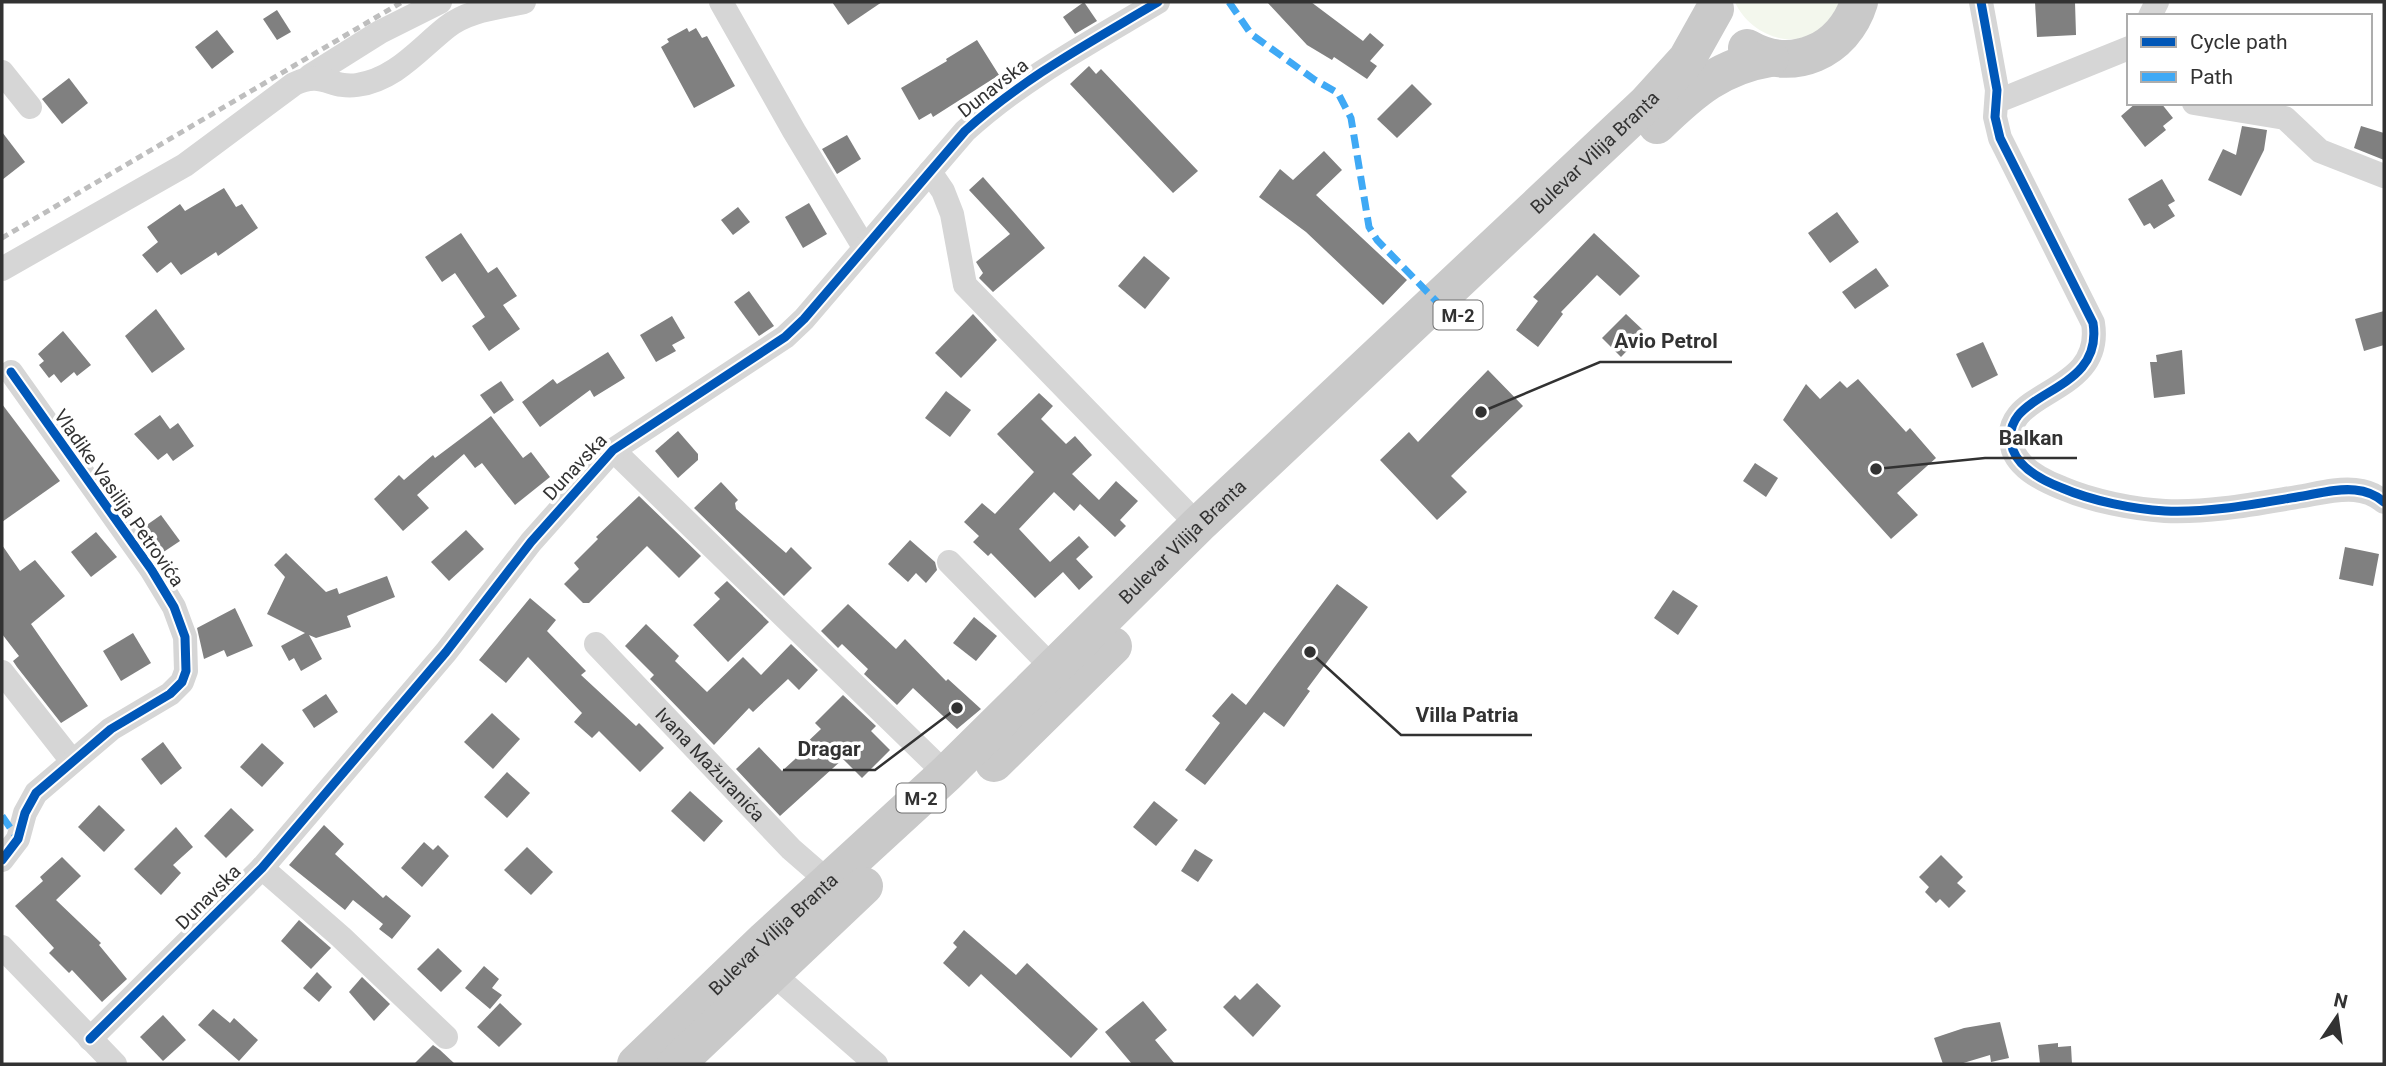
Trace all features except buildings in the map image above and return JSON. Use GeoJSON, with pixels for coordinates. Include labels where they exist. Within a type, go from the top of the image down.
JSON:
{"type":"FeatureCollection","features":[{"type":"Feature","properties":{"kind":"main road","name":"M-2"},"geometry":{"type":"LineString","coordinates":[[1714,5],[1723,26],[1736,40],[1770,58],[1796,59],[1821,51],[1842,35],[1859,2]]}},
{"type":"Feature","properties":{"kind":"main road","name":"Bulevar Vilija Branta"},"geometry":{"type":"LineString","coordinates":[[636,1064],[946,774],[1198,525],[1647,103],[1687,59],[1714,5]]}},
{"type":"Feature","properties":{"kind":"main road","name":"Bulevar Vilija Branta"},"geometry":{"type":"LineString","coordinates":[[676,1064],[1043,717],[1163,595],[1675,107],[1732,67],[1770,58]]}},
{"type":"Feature","properties":{"kind":"street"},"geometry":{"type":"LineString","coordinates":[[2,269],[185,165],[294,84],[380,32],[440,2]]}},
{"type":"Feature","properties":{"kind":"street"},"geometry":{"type":"LineString","coordinates":[[310,76],[357,85],[395,71],[448,27],[469,14],[524,2]]}},
{"type":"Feature","properties":{"kind":"street"},"geometry":{"type":"LineString","coordinates":[[721,2],[864,247]]}},
{"type":"Feature","properties":{"kind":"street","name":"Dunavska"},"geometry":{"type":"LineString","coordinates":[[90,1039],[262,868],[446,652],[531,542],[613,450],[785,337],[965,131],[1011,92],[1158,2]]}},
{"type":"Feature","properties":{"kind":"street"},"geometry":{"type":"LineString","coordinates":[[1981,2],[1998,101],[1995,117],[2000,138],[2092,323],[2095,339],[2088,360],[2075,376],[2027,405],[2019,414],[2011,439],[2019,461],[2051,484],[2076,494],[2165,511],[2242,506],[2354,489],[2384,502]]}},
{"type":"Feature","properties":{"kind":"street"},"geometry":{"type":"LineString","coordinates":[[1998,101],[2127,49]]}},
{"type":"Feature","properties":{"kind":"street"},"geometry":{"type":"LineString","coordinates":[[2,72],[30,107]]}},
{"type":"Feature","properties":{"kind":"street"},"geometry":{"type":"LineString","coordinates":[[2206,105],[2285,118],[2320,151],[2384,176]]}},
{"type":"Feature","properties":{"kind":"street"},"geometry":{"type":"LineString","coordinates":[[930,172],[943,191],[952,214],[965,285],[1198,525]]}},
{"type":"Feature","properties":{"kind":"street","name":"Vladike Vasilija Petrovića"},"geometry":{"type":"LineString","coordinates":[[2,860],[18,839],[25,813],[36,793],[111,729],[177,689],[186,671],[185,638],[174,607],[11,372]]}},
{"type":"Feature","properties":{"kind":"street"},"geometry":{"type":"LineString","coordinates":[[613,450],[946,774]]}},
{"type":"Feature","properties":{"kind":"street"},"geometry":{"type":"LineString","coordinates":[[949,562],[1053,668]]}},
{"type":"Feature","properties":{"kind":"street","name":"Ivana Mažuranića"},"geometry":{"type":"LineString","coordinates":[[596,644],[791,849],[829,882]]}},
{"type":"Feature","properties":{"kind":"street"},"geometry":{"type":"LineString","coordinates":[[2,672],[72,761]]}},
{"type":"Feature","properties":{"kind":"street","name":"Dunavska"},"geometry":{"type":"LineString","coordinates":[[262,868],[341,937],[446,1037]]}},
{"type":"Feature","properties":{"kind":"street"},"geometry":{"type":"LineString","coordinates":[[2,947],[115,1064]]}},
{"type":"Feature","properties":{"kind":"street"},"geometry":{"type":"LineString","coordinates":[[772,973],[876,1064]]}},
{"type":"Feature","properties":{"kind":"shaded area"},"geometry":{"type":"Polygon","coordinates":[[[1735,2],[1841,2],[1821,28],[1798,39],[1785,39],[1772,36],[1750,23],[1735,2]]]}},
{"type":"Feature","properties":{"kind":"railway"},"geometry":{"type":"LineString","coordinates":[[2,238],[402,2]]}},
{"type":"Feature","properties":{"kind":"marked path"},"geometry":{"type":"LineString","coordinates":[[1229,2],[1251,34],[1315,80],[1338,93],[1351,118],[1369,227],[1377,240],[1437,302]]}},
{"type":"Feature","properties":{"kind":"marked path"},"geometry":{"type":"LineString","coordinates":[[2,816],[18,839]]}},
{"type":"Feature","properties":{"kind":"cycle path"},"geometry":{"type":"LineString","coordinates":[[90,1039],[262,868],[446,652],[531,542],[613,450],[785,337],[804,319],[965,131],[987,112],[1058,62],[1158,2]]}},
{"type":"Feature","properties":{"kind":"cycle path"},"geometry":{"type":"LineString","coordinates":[[1981,2],[1997,90],[1995,117],[2000,138],[2093,323],[2092,348],[2083,366],[2019,415],[2011,430],[2016,457],[2040,478],[2074,493],[2113,504],[2153,510],[2215,509],[2341,490],[2367,492],[2384,502]]}},
{"type":"Feature","properties":{"kind":"cycle path"},"geometry":{"type":"LineString","coordinates":[[2,860],[18,839],[25,813],[36,793],[111,729],[170,694],[182,682],[186,671],[185,637],[174,607],[151,569],[11,372]]}},
{"type":"Feature","properties":{"kind":"place","name":"Avio Petrol"},"geometry":{"type":"Point","coordinates":[1481,412]}},
{"type":"Feature","properties":{"kind":"place","name":"Balkan"},"geometry":{"type":"Point","coordinates":[1876,469]}},
{"type":"Feature","properties":{"kind":"place","name":"Villa Patria"},"geometry":{"type":"Point","coordinates":[1310,652]}},
{"type":"Feature","properties":{"kind":"place","name":"Dragar"},"geometry":{"type":"Point","coordinates":[957,708]}}]}
